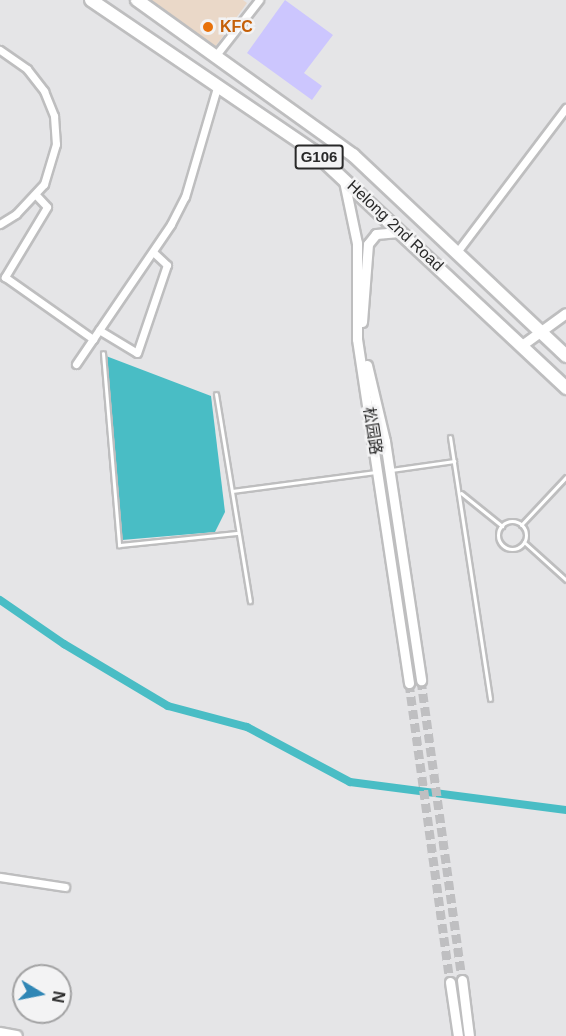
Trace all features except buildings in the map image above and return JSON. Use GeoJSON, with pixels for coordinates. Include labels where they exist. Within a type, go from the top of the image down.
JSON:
{"type":"FeatureCollection","features":[{"type":"Feature","properties":{"kind":"highway","name":"Helong 2nd Road"},"geometry":{"type":"LineString","coordinates":[[92,0],[313,151],[566,388]]}},
{"type":"Feature","properties":{"kind":"highway","name":"Helong 2nd Road"},"geometry":{"type":"LineString","coordinates":[[137,0],[335,141],[458,252],[566,356]]}},
{"type":"Feature","properties":{"kind":"main road"},"geometry":{"type":"LineString","coordinates":[[0,1033],[17,1036]]}},
{"type":"Feature","properties":{"kind":"street"},"geometry":{"type":"LineString","coordinates":[[216,55],[259,0]]}},
{"type":"Feature","properties":{"kind":"street"},"geometry":{"type":"LineString","coordinates":[[0,51],[36,78],[54,116],[54,157],[36,195],[0,224]]}},
{"type":"Feature","properties":{"kind":"street"},"geometry":{"type":"LineString","coordinates":[[76,364],[171,224],[195,173],[218,84]]}},
{"type":"Feature","properties":{"kind":"street"},"geometry":{"type":"LineString","coordinates":[[458,252],[566,108]]}},
{"type":"Feature","properties":{"kind":"street","name":"松园路"},"geometry":{"type":"LineString","coordinates":[[344,178],[357,243],[357,339],[409,683]]}},
{"type":"Feature","properties":{"kind":"street"},"geometry":{"type":"LineString","coordinates":[[36,195],[47,207],[5,277],[93,339]]}},
{"type":"Feature","properties":{"kind":"street","name":"松园路"},"geometry":{"type":"LineString","coordinates":[[399,232],[376,234],[368,243],[362,312],[366,358],[390,470],[421,680]]}},
{"type":"Feature","properties":{"kind":"street"},"geometry":{"type":"LineString","coordinates":[[99,330],[137,353],[167,265],[153,252]]}},
{"type":"Feature","properties":{"kind":"street"},"geometry":{"type":"LineString","coordinates":[[522,345],[539,330],[566,313]]}},
{"type":"Feature","properties":{"kind":"street"},"geometry":{"type":"LineString","coordinates":[[0,877],[65,887]]}},
{"type":"Feature","properties":{"kind":"street"},"geometry":{"type":"LineString","coordinates":[[462,980],[469,1036]]}},
{"type":"Feature","properties":{"kind":"street"},"geometry":{"type":"LineString","coordinates":[[450,982],[458,1036]]}},
{"type":"Feature","properties":{"kind":"lane"},"geometry":{"type":"LineString","coordinates":[[103,353],[119,545],[237,533]]}},
{"type":"Feature","properties":{"kind":"lane"},"geometry":{"type":"LineString","coordinates":[[216,394],[237,533],[250,601]]}},
{"type":"Feature","properties":{"kind":"lane"},"geometry":{"type":"LineString","coordinates":[[450,437],[461,492],[490,699]]}},
{"type":"Feature","properties":{"kind":"lane"},"geometry":{"type":"LineString","coordinates":[[390,470],[454,462]]}},
{"type":"Feature","properties":{"kind":"lane"},"geometry":{"type":"LineString","coordinates":[[232,491],[378,472]]}},
{"type":"Feature","properties":{"kind":"lane"},"geometry":{"type":"LineString","coordinates":[[521,525],[566,477]]}},
{"type":"Feature","properties":{"kind":"lane"},"geometry":{"type":"LineString","coordinates":[[461,492],[502,526]]}},
{"type":"Feature","properties":{"kind":"lane"},"geometry":{"type":"LineString","coordinates":[[509,522],[521,525],[526,533],[524,542],[517,548],[504,546],[498,534],[502,526],[509,522]]}},
{"type":"Feature","properties":{"kind":"lane"},"geometry":{"type":"LineString","coordinates":[[524,542],[566,580]]}},
{"type":"Feature","properties":{"kind":"shaded area"},"geometry":{"type":"Polygon","coordinates":[[[150,0],[243,0],[247,3],[215,47],[150,0]]]}},
{"type":"Feature","properties":{"kind":"water"},"geometry":{"type":"Polygon","coordinates":[[[106,356],[211,396],[225,512],[215,532],[122,540],[106,356]]]}},
{"type":"Feature","properties":{"kind":"waterway"},"geometry":{"type":"LineString","coordinates":[[0,600],[64,644],[168,706],[247,727],[350,782],[566,810]]}},
{"type":"Feature","properties":{"kind":"tunnel"},"geometry":{"type":"LineString","coordinates":[[421,680],[462,980]]}},
{"type":"Feature","properties":{"kind":"tunnel"},"geometry":{"type":"LineString","coordinates":[[409,683],[450,982]]}},
{"type":"Feature","properties":{"kind":"place","name":"KFC"},"geometry":{"type":"Point","coordinates":[208,27]}}]}
